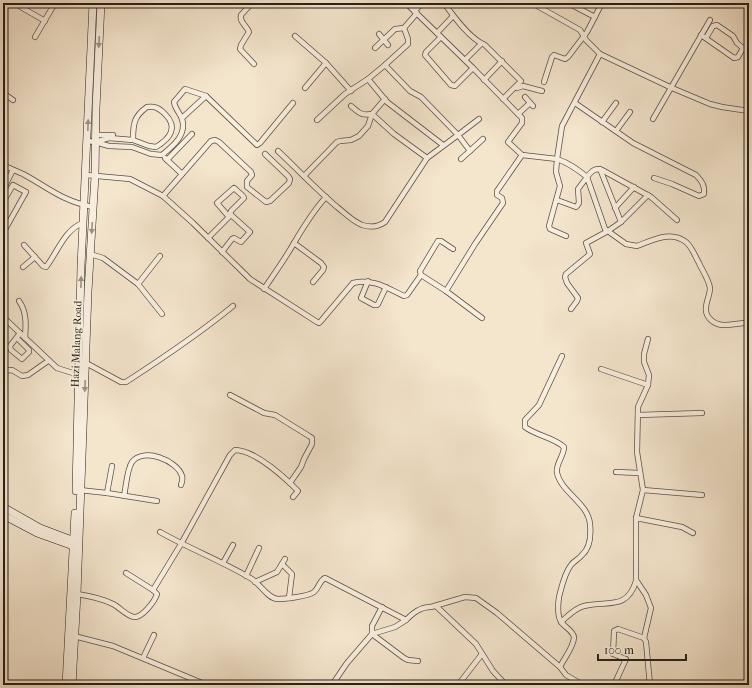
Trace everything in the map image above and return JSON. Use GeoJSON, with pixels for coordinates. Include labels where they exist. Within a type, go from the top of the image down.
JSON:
{"type":"FeatureCollection","features":[{"type":"Feature","properties":{"kind":"main road","name":"Hazi Malang Road"},"geometry":{"type":"LineString","coordinates":[[78,490],[79,375],[83,363],[83,222],[94,3]]}},
{"type":"Feature","properties":{"kind":"main road","name":"Hazi Malang Road"},"geometry":{"type":"LineString","coordinates":[[72,685],[72,636],[83,363],[95,176],[95,138],[101,3]]}},
{"type":"Feature","properties":{"kind":"main road"},"geometry":{"type":"LineString","coordinates":[[90,62],[98,63]]}},
{"type":"Feature","properties":{"kind":"main road"},"geometry":{"type":"LineString","coordinates":[[3,507],[40,528],[76,544]]}},
{"type":"Feature","properties":{"kind":"main road"},"geometry":{"type":"LineString","coordinates":[[3,515],[37,533],[76,544]]}},
{"type":"Feature","properties":{"kind":"main road","name":"Hazi Malang Road"},"geometry":{"type":"LineString","coordinates":[[66,685],[77,594],[76,544]]}},
{"type":"Feature","properties":{"kind":"street"},"geometry":{"type":"LineString","coordinates":[[14,3],[45,21]]}},
{"type":"Feature","properties":{"kind":"street"},"geometry":{"type":"LineString","coordinates":[[35,37],[55,3]]}},
{"type":"Feature","properties":{"kind":"street"},"geometry":{"type":"LineString","coordinates":[[252,3],[240,18],[248,28],[249,32],[240,49],[254,64]]}},
{"type":"Feature","properties":{"kind":"street"},"geometry":{"type":"LineString","coordinates":[[406,3],[522,118],[522,123],[508,142],[522,155],[557,159],[575,167],[587,178],[604,225],[608,231],[626,244],[637,246],[666,235],[686,242],[691,247],[710,287],[705,311],[710,319],[717,324],[726,326],[740,322],[749,322]]}},
{"type":"Feature","properties":{"kind":"street"},"geometry":{"type":"LineString","coordinates":[[374,48],[395,29],[404,28],[423,3]]}},
{"type":"Feature","properties":{"kind":"street"},"geometry":{"type":"LineString","coordinates":[[444,3],[453,16],[522,81],[504,100]]}},
{"type":"Feature","properties":{"kind":"street"},"geometry":{"type":"LineString","coordinates":[[532,3],[580,30],[600,54],[710,104],[722,108],[749,111]]}},
{"type":"Feature","properties":{"kind":"street"},"geometry":{"type":"LineString","coordinates":[[568,3],[595,17]]}},
{"type":"Feature","properties":{"kind":"street"},"geometry":{"type":"LineString","coordinates":[[544,82],[552,57],[554,55],[566,59],[584,35],[602,3]]}},
{"type":"Feature","properties":{"kind":"street"},"geometry":{"type":"LineString","coordinates":[[453,16],[426,52],[425,56],[451,85],[454,86],[473,68]]}},
{"type":"Feature","properties":{"kind":"street"},"geometry":{"type":"LineString","coordinates":[[704,37],[710,20]]}},
{"type":"Feature","properties":{"kind":"street"},"geometry":{"type":"LineString","coordinates":[[653,119],[704,37],[713,26],[717,25],[733,36],[737,43],[743,48],[738,57],[734,58],[704,37]]}},
{"type":"Feature","properties":{"kind":"street"},"geometry":{"type":"LineString","coordinates":[[317,120],[345,94],[351,92],[368,79],[408,44],[404,28]]}},
{"type":"Feature","properties":{"kind":"street"},"geometry":{"type":"LineString","coordinates":[[379,34],[388,45]]}},
{"type":"Feature","properties":{"kind":"street"},"geometry":{"type":"LineString","coordinates":[[295,36],[326,62],[351,92]]}},
{"type":"Feature","properties":{"kind":"street"},"geometry":{"type":"LineString","coordinates":[[465,60],[481,44]]}},
{"type":"Feature","properties":{"kind":"street"},"geometry":{"type":"LineString","coordinates":[[566,236],[550,229],[549,226],[560,186],[556,172],[562,126],[600,54]]}},
{"type":"Feature","properties":{"kind":"street"},"geometry":{"type":"LineString","coordinates":[[484,80],[502,61]]}},
{"type":"Feature","properties":{"kind":"street"},"geometry":{"type":"LineString","coordinates":[[305,88],[326,62]]}},
{"type":"Feature","properties":{"kind":"street"},"geometry":{"type":"LineString","coordinates":[[385,65],[410,91],[421,97],[458,135],[470,151]]}},
{"type":"Feature","properties":{"kind":"street"},"geometry":{"type":"LineString","coordinates":[[368,79],[385,100],[443,145]]}},
{"type":"Feature","properties":{"kind":"street"},"geometry":{"type":"LineString","coordinates":[[504,100],[521,86],[542,91]]}},
{"type":"Feature","properties":{"kind":"street"},"geometry":{"type":"LineString","coordinates":[[162,155],[181,136],[183,127],[182,118],[175,107],[174,102],[183,90],[187,89],[206,96],[257,144],[260,143],[293,103]]}},
{"type":"Feature","properties":{"kind":"street"},"geometry":{"type":"LineString","coordinates":[[3,93],[13,100]]}},
{"type":"Feature","properties":{"kind":"street"},"geometry":{"type":"LineString","coordinates":[[182,118],[206,96]]}},
{"type":"Feature","properties":{"kind":"street"},"geometry":{"type":"LineString","coordinates":[[518,114],[532,104],[525,97]]}},
{"type":"Feature","properties":{"kind":"street"},"geometry":{"type":"LineString","coordinates":[[304,176],[337,142],[340,140],[351,140],[359,136],[368,126],[372,114],[385,100]]}},
{"type":"Feature","properties":{"kind":"street"},"geometry":{"type":"LineString","coordinates":[[575,103],[633,143],[696,176],[702,181],[704,194],[700,196],[654,178]]}},
{"type":"Feature","properties":{"kind":"street"},"geometry":{"type":"LineString","coordinates":[[602,122],[616,103]]}},
{"type":"Feature","properties":{"kind":"street"},"geometry":{"type":"LineString","coordinates":[[351,106],[358,113],[372,114],[394,134],[427,158]]}},
{"type":"Feature","properties":{"kind":"street"},"geometry":{"type":"LineString","coordinates":[[95,138],[133,140],[156,147],[169,136],[172,126],[171,121],[161,109],[147,107],[136,117],[134,123],[133,140]]}},
{"type":"Feature","properties":{"kind":"street"},"geometry":{"type":"LineString","coordinates":[[616,131],[630,112]]}},
{"type":"Feature","properties":{"kind":"street"},"geometry":{"type":"LineString","coordinates":[[278,150],[326,197],[355,222],[363,226],[380,226],[386,222],[427,158],[479,118]]}},
{"type":"Feature","properties":{"kind":"street"},"geometry":{"type":"LineString","coordinates":[[167,160],[192,134]]}},
{"type":"Feature","properties":{"kind":"street"},"geometry":{"type":"LineString","coordinates":[[87,142],[95,138],[114,136]]}},
{"type":"Feature","properties":{"kind":"street"},"geometry":{"type":"LineString","coordinates":[[95,138],[110,146],[132,147],[151,154],[162,155],[182,174]]}},
{"type":"Feature","properties":{"kind":"street"},"geometry":{"type":"LineString","coordinates":[[461,159],[483,139]]}},
{"type":"Feature","properties":{"kind":"street"},"geometry":{"type":"LineString","coordinates":[[163,196],[212,141],[215,140],[251,172],[252,175],[247,181],[247,187],[266,202],[270,201],[289,183],[290,179],[265,154]]}},
{"type":"Feature","properties":{"kind":"street"},"geometry":{"type":"LineString","coordinates":[[446,291],[475,244],[503,203],[502,198],[497,195],[497,191],[522,155]]}},
{"type":"Feature","properties":{"kind":"street"},"geometry":{"type":"LineString","coordinates":[[3,165],[23,174],[55,194],[71,201],[93,207]]}},
{"type":"Feature","properties":{"kind":"street"},"geometry":{"type":"LineString","coordinates":[[557,200],[576,207],[579,203],[578,189],[593,170],[600,169],[648,195],[677,220]]}},
{"type":"Feature","properties":{"kind":"street"},"geometry":{"type":"LineString","coordinates":[[600,169],[621,222]]}},
{"type":"Feature","properties":{"kind":"street"},"geometry":{"type":"LineString","coordinates":[[3,190],[13,170]]}},
{"type":"Feature","properties":{"kind":"street"},"geometry":{"type":"LineString","coordinates":[[86,175],[130,179],[163,196],[250,280],[319,323],[349,285],[358,281],[376,282],[406,296],[421,275],[420,270],[438,241],[441,241],[453,249]]}},
{"type":"Feature","properties":{"kind":"street"},"geometry":{"type":"LineString","coordinates":[[3,202],[5,196],[14,184],[26,192],[3,233]]}},
{"type":"Feature","properties":{"kind":"street"},"geometry":{"type":"LineString","coordinates":[[615,208],[634,187]]}},
{"type":"Feature","properties":{"kind":"street"},"geometry":{"type":"LineString","coordinates":[[208,238],[230,216],[231,211],[244,197],[234,188],[217,203],[230,216],[250,232],[241,242],[234,238],[232,239],[222,252]]}},
{"type":"Feature","properties":{"kind":"street"},"geometry":{"type":"LineString","coordinates":[[571,309],[577,302],[578,298],[565,279],[566,274],[589,255],[585,245],[587,241],[608,231],[621,222],[648,195]]}},
{"type":"Feature","properties":{"kind":"street"},"geometry":{"type":"LineString","coordinates":[[264,289],[315,209],[326,197]]}},
{"type":"Feature","properties":{"kind":"street"},"geometry":{"type":"LineString","coordinates":[[24,245],[43,266],[46,267],[67,235],[78,224],[83,222]]}},
{"type":"Feature","properties":{"kind":"street"},"geometry":{"type":"LineString","coordinates":[[294,243],[321,263],[324,267],[313,282]]}},
{"type":"Feature","properties":{"kind":"street"},"geometry":{"type":"LineString","coordinates":[[90,254],[103,258],[138,284],[162,314]]}},
{"type":"Feature","properties":{"kind":"street"},"geometry":{"type":"LineString","coordinates":[[138,284],[160,256]]}},
{"type":"Feature","properties":{"kind":"street"},"geometry":{"type":"LineString","coordinates":[[23,267],[35,257]]}},
{"type":"Feature","properties":{"kind":"street"},"geometry":{"type":"LineString","coordinates":[[421,275],[446,291],[482,318]]}},
{"type":"Feature","properties":{"kind":"street"},"geometry":{"type":"LineString","coordinates":[[368,281],[361,298],[374,305],[378,304],[386,287]]}},
{"type":"Feature","properties":{"kind":"street"},"geometry":{"type":"LineString","coordinates":[[19,301],[25,314],[25,338]]}},
{"type":"Feature","properties":{"kind":"street"},"geometry":{"type":"LineString","coordinates":[[83,363],[121,382],[126,382],[170,354],[212,324],[233,306]]}},
{"type":"Feature","properties":{"kind":"street"},"geometry":{"type":"LineString","coordinates":[[3,317],[56,368],[79,375]]}},
{"type":"Feature","properties":{"kind":"street"},"geometry":{"type":"LineString","coordinates":[[17,338],[29,350],[29,352],[22,359],[10,348],[17,338],[20,334]]}},
{"type":"Feature","properties":{"kind":"street"},"geometry":{"type":"LineString","coordinates":[[561,622],[576,609],[585,606],[617,603],[628,597],[633,591],[636,580],[636,518],[643,490],[637,452],[638,407],[648,385],[649,375],[644,362],[644,354],[648,339]]}},
{"type":"Feature","properties":{"kind":"street"},"geometry":{"type":"LineString","coordinates":[[560,667],[573,643],[574,637],[573,634],[561,622],[558,609],[559,598],[565,576],[571,565],[583,555],[589,544],[590,523],[585,509],[564,485],[557,474],[557,468],[564,453],[564,447],[559,443],[525,427],[525,420],[539,405],[562,356]]}},
{"type":"Feature","properties":{"kind":"street"},"geometry":{"type":"LineString","coordinates":[[3,371],[12,370],[22,376],[28,375],[48,361]]}},
{"type":"Feature","properties":{"kind":"street"},"geometry":{"type":"LineString","coordinates":[[601,369],[648,385]]}},
{"type":"Feature","properties":{"kind":"street"},"geometry":{"type":"LineString","coordinates":[[230,395],[264,413],[275,415],[312,438],[312,444],[301,467],[290,483]]}},
{"type":"Feature","properties":{"kind":"street"},"geometry":{"type":"LineString","coordinates":[[638,415],[702,413]]}},
{"type":"Feature","properties":{"kind":"street"},"geometry":{"type":"LineString","coordinates":[[153,590],[181,544],[230,455],[235,450],[241,450],[250,454],[282,476],[298,491],[293,497]]}},
{"type":"Feature","properties":{"kind":"street"},"geometry":{"type":"LineString","coordinates":[[124,496],[130,465],[134,459],[143,454],[157,457],[180,470],[182,477],[181,485]]}},
{"type":"Feature","properties":{"kind":"street"},"geometry":{"type":"LineString","coordinates":[[108,493],[112,466]]}},
{"type":"Feature","properties":{"kind":"street"},"geometry":{"type":"LineString","coordinates":[[616,472],[640,473]]}},
{"type":"Feature","properties":{"kind":"street"},"geometry":{"type":"LineString","coordinates":[[78,490],[157,501]]}},
{"type":"Feature","properties":{"kind":"street"},"geometry":{"type":"LineString","coordinates":[[643,490],[702,495]]}},
{"type":"Feature","properties":{"kind":"street"},"geometry":{"type":"LineString","coordinates":[[636,518],[682,527],[694,533]]}},
{"type":"Feature","properties":{"kind":"street"},"geometry":{"type":"LineString","coordinates":[[160,532],[246,576],[274,599],[277,600],[312,593],[318,588],[322,580],[325,578],[406,620]]}},
{"type":"Feature","properties":{"kind":"street"},"geometry":{"type":"LineString","coordinates":[[223,563],[233,544]]}},
{"type":"Feature","properties":{"kind":"street"},"geometry":{"type":"LineString","coordinates":[[246,576],[259,548]]}},
{"type":"Feature","properties":{"kind":"street"},"geometry":{"type":"LineString","coordinates":[[255,582],[277,572],[285,559]]}},
{"type":"Feature","properties":{"kind":"street"},"geometry":{"type":"LineString","coordinates":[[282,564],[292,574],[289,598]]}},
{"type":"Feature","properties":{"kind":"street"},"geometry":{"type":"LineString","coordinates":[[77,594],[104,599],[134,617],[143,614],[157,596],[156,592],[126,573]]}},
{"type":"Feature","properties":{"kind":"street"},"geometry":{"type":"LineString","coordinates":[[636,580],[646,595],[651,608],[644,638],[646,642],[650,685]]}},
{"type":"Feature","properties":{"kind":"street"},"geometry":{"type":"LineString","coordinates":[[332,685],[347,663],[372,634],[395,627],[406,620],[414,612],[421,609],[465,598],[476,598],[497,613],[560,667],[566,675],[583,685]]}},
{"type":"Feature","properties":{"kind":"street"},"geometry":{"type":"LineString","coordinates":[[436,606],[476,644],[493,671],[506,685]]}},
{"type":"Feature","properties":{"kind":"street"},"geometry":{"type":"LineString","coordinates":[[372,634],[372,626],[382,607]]}},
{"type":"Feature","properties":{"kind":"street"},"geometry":{"type":"LineString","coordinates":[[614,685],[626,659],[613,654],[614,631],[618,629],[644,638]]}},
{"type":"Feature","properties":{"kind":"street"},"geometry":{"type":"LineString","coordinates":[[372,634],[404,658],[418,661]]}},
{"type":"Feature","properties":{"kind":"street"},"geometry":{"type":"LineString","coordinates":[[143,658],[154,635]]}},
{"type":"Feature","properties":{"kind":"street"},"geometry":{"type":"LineString","coordinates":[[72,636],[113,646],[207,685]]}},
{"type":"Feature","properties":{"kind":"street"},"geometry":{"type":"LineString","coordinates":[[458,685],[482,654]]}}]}
